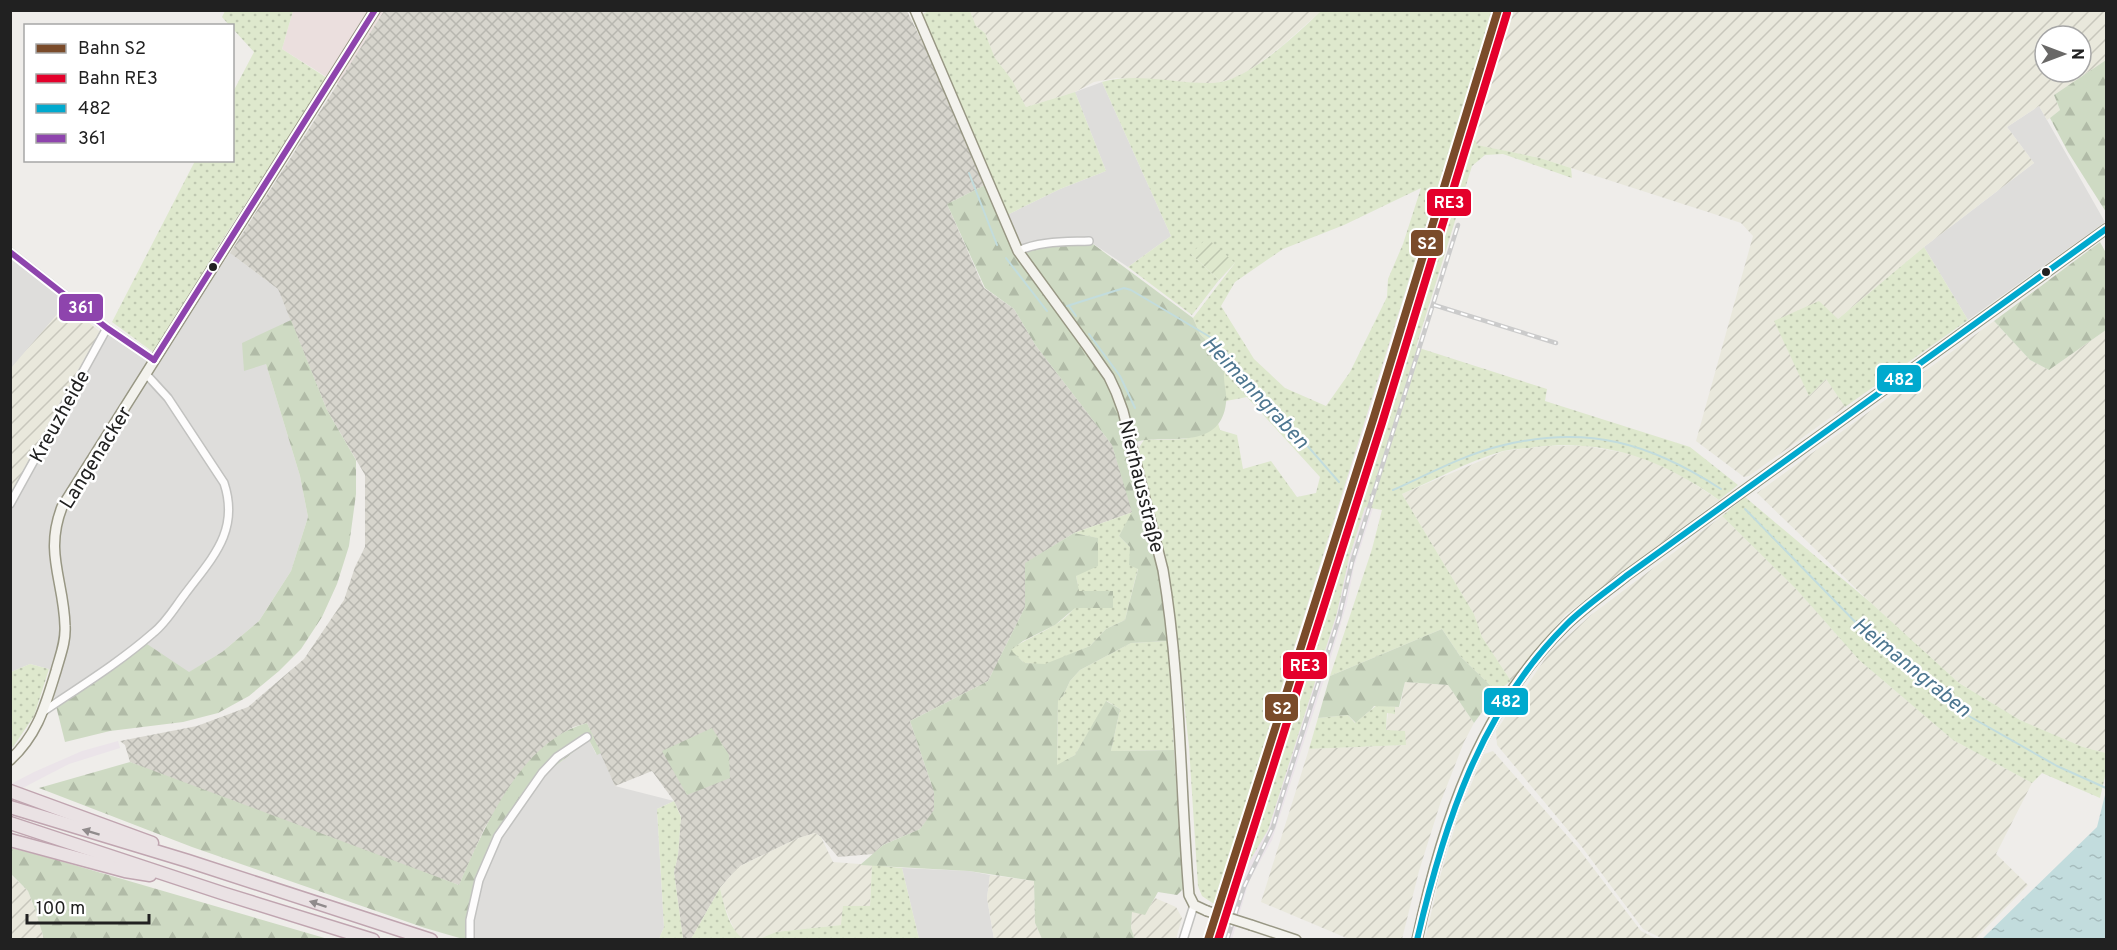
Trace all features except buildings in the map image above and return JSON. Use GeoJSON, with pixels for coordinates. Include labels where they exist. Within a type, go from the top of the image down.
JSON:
{"type":"FeatureCollection","features":[{"type":"Feature","properties":{"kind":"highway"},"geometry":{"type":"LineString","coordinates":[[12,791],[165,848],[188,861]]}},
{"type":"Feature","properties":{"kind":"highway"},"geometry":{"type":"LineString","coordinates":[[11,807],[430,939]]}},
{"type":"Feature","properties":{"kind":"highway"},"geometry":{"type":"LineString","coordinates":[[10,824],[373,939]]}},
{"type":"Feature","properties":{"kind":"highway"},"geometry":{"type":"LineString","coordinates":[[10,840],[125,872],[178,879]]}},
{"type":"Feature","properties":{"kind":"main road","name":"Langenacker"},"geometry":{"type":"LineString","coordinates":[[10,760],[32,736],[44,711],[65,640],[64,614],[54,551],[58,518],[68,498],[154,360],[375,10]]}},
{"type":"Feature","properties":{"kind":"main road","name":"Nierhausstraße"},"geometry":{"type":"LineString","coordinates":[[915,10],[1018,252],[1109,377],[1123,411],[1163,570],[1167,597],[1173,651],[1188,884],[1189,895],[1194,905]]}},
{"type":"Feature","properties":{"kind":"main road"},"geometry":{"type":"LineString","coordinates":[[1417,939],[1431,876],[1444,833],[1471,763],[1514,687],[1545,647],[1566,625],[1626,576],[2106,229]]}},
{"type":"Feature","properties":{"kind":"main road"},"geometry":{"type":"LineString","coordinates":[[1194,905],[1296,939]]}},
{"type":"Feature","properties":{"kind":"street"},"geometry":{"type":"LineString","coordinates":[[1018,252],[1026,247],[1044,244],[1089,241]]}},
{"type":"Feature","properties":{"kind":"street"},"geometry":{"type":"LineString","coordinates":[[10,252],[107,328],[154,360]]}},
{"type":"Feature","properties":{"kind":"street","name":"Kreuzheide"},"geometry":{"type":"LineString","coordinates":[[10,504],[107,328]]}},
{"type":"Feature","properties":{"kind":"street"},"geometry":{"type":"LineString","coordinates":[[44,711],[88,682],[156,631],[219,550],[227,529],[229,509],[224,483],[168,398],[146,374]]}},
{"type":"Feature","properties":{"kind":"street"},"geometry":{"type":"LineString","coordinates":[[470,939],[470,920],[479,880],[498,836],[542,773],[557,757],[586,737]]}},
{"type":"Feature","properties":{"kind":"street"},"geometry":{"type":"LineString","coordinates":[[1183,939],[1194,905]]}},
{"type":"Feature","properties":{"kind":"shaded area"},"geometry":{"type":"Polygon","coordinates":[[[293,11],[384,11],[338,84],[282,49],[293,11]]]}},
{"type":"Feature","properties":{"kind":"shaded area"},"geometry":{"type":"Polygon","coordinates":[[[384,11],[907,11],[989,183],[947,204],[984,288],[1014,309],[1036,346],[1112,445],[1133,512],[1074,533],[1026,563],[1025,607],[988,681],[910,721],[934,792],[935,810],[920,829],[883,845],[873,854],[838,857],[815,833],[796,839],[738,867],[720,888],[691,939],[683,939],[674,872],[678,855],[681,816],[674,801],[652,771],[615,786],[587,723],[573,727],[557,737],[538,753],[511,785],[484,829],[459,885],[209,797],[130,762],[125,745],[120,741],[197,726],[248,707],[304,659],[344,600],[355,567],[365,547],[365,475],[327,410],[278,289],[230,253],[384,11]]]}},
{"type":"Feature","properties":{"kind":"shaded area"},"geometry":{"type":"Polygon","coordinates":[[[970,11],[1321,11],[1283,45],[1237,77],[1214,84],[1116,78],[1094,82],[1075,92],[1026,107],[1012,80],[995,58],[985,33],[976,26],[970,11]]]}},
{"type":"Feature","properties":{"kind":"shaded area"},"geometry":{"type":"Polygon","coordinates":[[[1493,11],[1506,11],[1404,350],[1354,504],[1358,505],[1246,862],[1249,862],[1268,830],[1337,613],[1349,558],[1384,445],[1424,350],[1354,567],[1347,603],[1324,680],[1272,840],[1249,881],[1232,939],[1203,940],[1493,11]]]}},
{"type":"Feature","properties":{"kind":"shaded area"},"geometry":{"type":"Polygon","coordinates":[[[1505,11],[2106,11],[2106,60],[2093,69],[2093,24],[2033,24],[2033,84],[2070,84],[2054,95],[2060,110],[2050,118],[2047,120],[2039,106],[2007,127],[2034,163],[1924,247],[1838,319],[1809,396],[1826,379],[1845,407],[1749,476],[1744,477],[1696,441],[1753,236],[1741,223],[1714,214],[1540,158],[1476,145],[1470,124],[1505,11]]]}},
{"type":"Feature","properties":{"kind":"shaded area"},"geometry":{"type":"Polygon","coordinates":[[[1102,82],[1171,236],[1128,267],[1089,241],[1018,251],[1003,217],[1060,189],[1106,171],[1075,92],[1102,82]]]}},
{"type":"Feature","properties":{"kind":"shaded area"},"geometry":{"type":"Polygon","coordinates":[[[2039,106],[2105,222],[1968,320],[1924,247],[2034,163],[2007,127],[2039,106]]]}},
{"type":"Feature","properties":{"kind":"shaded area"},"geometry":{"type":"Polygon","coordinates":[[[230,253],[278,289],[291,320],[266,364],[300,476],[308,517],[291,571],[259,621],[222,652],[188,673],[56,706],[49,669],[30,664],[11,672],[11,504],[107,328],[155,360],[230,253]]]}},
{"type":"Feature","properties":{"kind":"shaded area"},"geometry":{"type":"Polygon","coordinates":[[[10,254],[70,299],[11,369],[10,368],[10,254]]]}},
{"type":"Feature","properties":{"kind":"shaded area"},"geometry":{"type":"Polygon","coordinates":[[[66,304],[104,335],[11,504],[11,368],[66,304]]]}},
{"type":"Feature","properties":{"kind":"shaded area"},"geometry":{"type":"Polygon","coordinates":[[[1994,321],[2030,360],[2049,370],[2106,330],[2106,753],[2083,747],[2020,720],[1959,683],[1870,602],[1757,493],[1994,321]]]}},
{"type":"Feature","properties":{"kind":"shaded area"},"geometry":{"type":"Polygon","coordinates":[[[1547,446],[1584,446],[1632,454],[1671,469],[1719,500],[1565,615],[1511,681],[1482,637],[1474,614],[1402,494],[1504,451],[1547,446]]]}},
{"type":"Feature","properties":{"kind":"shaded area"},"geometry":{"type":"Polygon","coordinates":[[[1722,516],[1797,590],[1859,660],[1953,740],[2032,783],[1996,854],[2028,885],[1975,939],[1663,939],[1643,929],[1582,847],[1497,745],[1496,731],[1549,653],[1591,615],[1722,516]]]}},
{"type":"Feature","properties":{"kind":"shaded area"},"geometry":{"type":"Polygon","coordinates":[[[1405,682],[1448,685],[1474,723],[1464,742],[1441,801],[1419,871],[1402,939],[1349,939],[1261,902],[1309,749],[1406,745],[1386,730],[1388,713],[1394,714],[1395,707],[1400,707],[1405,682]]]}},
{"type":"Feature","properties":{"kind":"shaded area"},"geometry":{"type":"Polygon","coordinates":[[[589,740],[596,754],[601,753],[615,786],[674,801],[657,809],[664,927],[659,939],[471,939],[477,883],[500,840],[549,771],[589,740]]]}},
{"type":"Feature","properties":{"kind":"shaded area"},"geometry":{"type":"Polygon","coordinates":[[[118,741],[120,748],[69,764],[11,794],[11,784],[34,772],[82,751],[118,741]]]}},
{"type":"Feature","properties":{"kind":"shaded area"},"geometry":{"type":"Polygon","coordinates":[[[1493,751],[1578,848],[1641,931],[1657,939],[1425,939],[1439,880],[1459,813],[1484,754],[1493,751]]]}},
{"type":"Feature","properties":{"kind":"shaded area"},"geometry":{"type":"Polygon","coordinates":[[[815,833],[821,837],[833,862],[872,865],[870,906],[841,925],[776,932],[759,939],[743,939],[736,934],[724,905],[720,888],[738,867],[796,839],[815,833]]]}},
{"type":"Feature","properties":{"kind":"shaded area"},"geometry":{"type":"Polygon","coordinates":[[[902,868],[969,871],[990,875],[987,898],[994,939],[919,939],[902,868]]]}},
{"type":"Feature","properties":{"kind":"shaded area"},"geometry":{"type":"Polygon","coordinates":[[[10,874],[28,891],[44,939],[11,939],[10,874]]]}},
{"type":"Feature","properties":{"kind":"shaded area"},"geometry":{"type":"Polygon","coordinates":[[[990,875],[1034,881],[1035,923],[1042,939],[994,939],[987,898],[990,875]]]}},
{"type":"Feature","properties":{"kind":"shaded area"},"geometry":{"type":"Polygon","coordinates":[[[1155,898],[1176,907],[1182,918],[1176,939],[1135,939],[1131,928],[1132,911],[1145,914],[1155,898]]]}},
{"type":"Feature","properties":{"kind":"green space"},"geometry":{"type":"Polygon","coordinates":[[[225,11],[293,11],[282,49],[327,78],[217,248],[188,302],[153,352],[112,322],[194,162],[234,162],[234,90],[254,52],[234,30],[234,24],[228,24],[222,17],[225,11]]]}},
{"type":"Feature","properties":{"kind":"green space"},"geometry":{"type":"Polygon","coordinates":[[[929,11],[970,11],[976,26],[985,33],[995,58],[1012,80],[1026,107],[1075,92],[1106,171],[1060,189],[1003,217],[968,135],[912,19],[929,11]]]}},
{"type":"Feature","properties":{"kind":"green space"},"geometry":{"type":"Polygon","coordinates":[[[1321,11],[1493,11],[1214,904],[1202,896],[1198,886],[1189,747],[1175,618],[1167,563],[1138,449],[1144,440],[1193,437],[1218,423],[1220,430],[1237,435],[1243,469],[1271,461],[1297,497],[1316,493],[1320,477],[1247,397],[1226,401],[1223,374],[1228,363],[1200,334],[1193,318],[1235,263],[1191,254],[1219,280],[1192,315],[1128,267],[1171,236],[1102,82],[1129,78],[1198,83],[1225,81],[1240,75],[1270,56],[1321,11]],[[1421,188],[1344,225],[1283,249],[1235,282],[1221,306],[1254,359],[1285,388],[1326,406],[1350,372],[1387,297],[1388,279],[1403,244],[1421,188]]]}},
{"type":"Feature","properties":{"kind":"green space"},"geometry":{"type":"Polygon","coordinates":[[[2106,60],[2106,212],[2068,152],[2050,118],[2060,110],[2054,95],[2070,84],[2093,84],[2093,69],[2106,60]]]}},
{"type":"Feature","properties":{"kind":"green space"},"geometry":{"type":"Polygon","coordinates":[[[1470,124],[1477,145],[1540,158],[1571,168],[1572,178],[1503,154],[1485,155],[1472,166],[1416,347],[1547,389],[1545,401],[1690,447],[1738,485],[1719,500],[1676,473],[1632,455],[1610,449],[1561,445],[1503,451],[1490,455],[1402,494],[1474,614],[1482,637],[1511,681],[1497,692],[1460,656],[1442,629],[1330,676],[1372,549],[1382,510],[1365,507],[1349,558],[1337,613],[1268,830],[1249,862],[1246,863],[1358,506],[1353,504],[1404,350],[1470,124]]]}},
{"type":"Feature","properties":{"kind":"green space"},"geometry":{"type":"Polygon","coordinates":[[[989,183],[1018,251],[1026,247],[1089,241],[1193,318],[1200,334],[1228,363],[1224,372],[1226,403],[1216,427],[1195,437],[1144,440],[1128,444],[1163,590],[1168,641],[1131,643],[1080,670],[1058,700],[1057,765],[1075,755],[1106,701],[1120,709],[1111,751],[1174,750],[1183,889],[1177,895],[1158,892],[1145,915],[1132,912],[1131,928],[1135,939],[1042,939],[1035,923],[1034,881],[969,871],[860,865],[883,845],[920,829],[934,810],[934,792],[910,721],[988,681],[1025,607],[1025,563],[1074,533],[1098,538],[1098,566],[1076,576],[1079,591],[1113,591],[1113,608],[1075,608],[1055,625],[1023,641],[1011,650],[1024,663],[1045,664],[1090,646],[1106,629],[1125,620],[1138,569],[1129,565],[1130,547],[1119,536],[1132,512],[1112,445],[1036,346],[1014,309],[985,288],[947,204],[989,183]]]}},
{"type":"Feature","properties":{"kind":"green space"},"geometry":{"type":"Polygon","coordinates":[[[1207,238],[1235,263],[1219,280],[1191,254],[1207,238]]]}},
{"type":"Feature","properties":{"kind":"green space"},"geometry":{"type":"Polygon","coordinates":[[[2100,242],[2106,253],[2106,330],[2049,370],[2030,360],[1994,321],[2100,242]]]}},
{"type":"Feature","properties":{"kind":"green space"},"geometry":{"type":"Polygon","coordinates":[[[1924,247],[1968,320],[1845,407],[1826,379],[1809,396],[1774,321],[1819,301],[1838,319],[1924,247]]]}},
{"type":"Feature","properties":{"kind":"green space"},"geometry":{"type":"Polygon","coordinates":[[[291,320],[327,410],[356,460],[356,494],[349,546],[337,584],[322,617],[301,649],[279,671],[249,696],[218,713],[183,722],[110,731],[65,742],[56,706],[144,642],[189,672],[222,652],[259,621],[291,571],[308,517],[300,476],[266,364],[244,371],[242,343],[291,320]]]}},
{"type":"Feature","properties":{"kind":"green space"},"geometry":{"type":"Polygon","coordinates":[[[1745,497],[1870,602],[1959,683],[2020,720],[2083,747],[2106,753],[2106,772],[2100,798],[2042,773],[2032,783],[1953,740],[1859,660],[1797,590],[1722,516],[1745,497]]]}},
{"type":"Feature","properties":{"kind":"green space"},"geometry":{"type":"Polygon","coordinates":[[[1133,512],[1119,536],[1130,547],[1138,568],[1125,620],[1106,629],[1090,646],[1045,665],[1024,663],[1010,650],[1061,621],[1078,601],[1076,576],[1097,538],[1074,533],[1133,512]]]}},
{"type":"Feature","properties":{"kind":"green space"},"geometry":{"type":"Polygon","coordinates":[[[1442,629],[1460,656],[1497,692],[1474,723],[1448,685],[1405,682],[1399,707],[1374,706],[1356,723],[1348,715],[1318,718],[1330,676],[1442,629]]]}},
{"type":"Feature","properties":{"kind":"green space"},"geometry":{"type":"Polygon","coordinates":[[[1168,641],[1174,750],[1111,751],[1120,709],[1107,701],[1075,755],[1057,766],[1058,700],[1063,696],[1070,681],[1080,670],[1131,643],[1168,641]]]}},
{"type":"Feature","properties":{"kind":"green space"},"geometry":{"type":"Polygon","coordinates":[[[30,664],[49,669],[34,716],[13,747],[10,746],[11,672],[30,664]]]}},
{"type":"Feature","properties":{"kind":"green space"},"geometry":{"type":"Polygon","coordinates":[[[1377,705],[1395,707],[1395,714],[1387,713],[1386,730],[1405,731],[1406,745],[1309,749],[1318,718],[1348,715],[1355,723],[1377,705]]]}},
{"type":"Feature","properties":{"kind":"green space"},"geometry":{"type":"Polygon","coordinates":[[[587,723],[601,753],[597,755],[589,740],[549,771],[500,840],[477,883],[470,939],[425,928],[192,847],[39,788],[130,762],[459,885],[493,813],[524,767],[543,747],[564,733],[587,723]]]}},
{"type":"Feature","properties":{"kind":"green space"},"geometry":{"type":"Polygon","coordinates":[[[712,728],[729,755],[730,778],[687,795],[662,751],[712,728]]]}},
{"type":"Feature","properties":{"kind":"green space"},"geometry":{"type":"Polygon","coordinates":[[[674,801],[681,817],[678,855],[674,872],[683,939],[659,939],[664,927],[657,809],[674,801]]]}},
{"type":"Feature","properties":{"kind":"green space"},"geometry":{"type":"Polygon","coordinates":[[[11,848],[328,939],[44,939],[28,891],[11,874],[11,848]]]}},
{"type":"Feature","properties":{"kind":"green space"},"geometry":{"type":"Polygon","coordinates":[[[872,865],[902,868],[919,939],[759,939],[776,932],[841,925],[843,906],[870,906],[872,865]]]}},
{"type":"Feature","properties":{"kind":"green space"},"geometry":{"type":"Polygon","coordinates":[[[720,888],[725,909],[734,930],[744,939],[691,939],[720,888]]]}},
{"type":"Feature","properties":{"kind":"water"},"geometry":{"type":"Polygon","coordinates":[[[2106,791],[2106,939],[1982,939],[2097,827],[2106,791]]]}},
{"type":"Feature","properties":{"kind":"waterway","name":"Heimanngraben"},"geometry":{"type":"LineString","coordinates":[[969,173],[997,245]]}},
{"type":"Feature","properties":{"kind":"waterway","name":"Heimanngraben"},"geometry":{"type":"LineString","coordinates":[[1006,258],[1047,311]]}},
{"type":"Feature","properties":{"kind":"waterway","name":"Heimanngraben"},"geometry":{"type":"LineString","coordinates":[[1067,306],[1124,288],[1210,337],[1339,482]]}},
{"type":"Feature","properties":{"kind":"waterway"},"geometry":{"type":"LineString","coordinates":[[1069,306],[1076,316]]}},
{"type":"Feature","properties":{"kind":"waterway"},"geometry":{"type":"LineString","coordinates":[[1089,334],[1120,376],[1135,408]]}},
{"type":"Feature","properties":{"kind":"waterway","name":"Heimanngraben"},"geometry":{"type":"LineString","coordinates":[[1393,490],[1447,465],[1490,449],[1535,439],[1563,437],[1617,442],[1643,450],[1669,460],[1721,489]]}},
{"type":"Feature","properties":{"kind":"waterway","name":"Heimanngraben"},"geometry":{"type":"LineString","coordinates":[[1745,509],[1870,637],[1960,711],[2057,766],[2106,788]]}},
{"type":"Feature","properties":{"kind":"railway"},"geometry":{"type":"LineString","coordinates":[[1227,940],[1244,887],[1273,827],[1339,618],[1352,562],[1458,225]]}},
{"type":"Feature","properties":{"kind":"railway"},"geometry":{"type":"LineString","coordinates":[[1434,305],[1556,343]]}},
{"type":"Feature","properties":{"kind":"rail line","name":"S2"},"geometry":{"type":"LineString","coordinates":[[1208,940],[1373,420],[1498,10]]}},
{"type":"Feature","properties":{"kind":"rail line","name":"RE3"},"geometry":{"type":"LineString","coordinates":[[1218,940],[1382,423],[1507,13]]}},
{"type":"Feature","properties":{"kind":"transit line","name":"361"},"geometry":{"type":"LineString","coordinates":[[154,360],[375,10]]}},
{"type":"Feature","properties":{"kind":"transit line","name":"482"},"geometry":{"type":"LineString","coordinates":[[1417,940],[1440,854],[1469,771],[1510,694],[1536,658],[1566,625],[1626,576],[2106,229]]}},
{"type":"Feature","properties":{"kind":"transit line","name":"361"},"geometry":{"type":"LineString","coordinates":[[10,252],[107,328],[154,360]]}}]}
